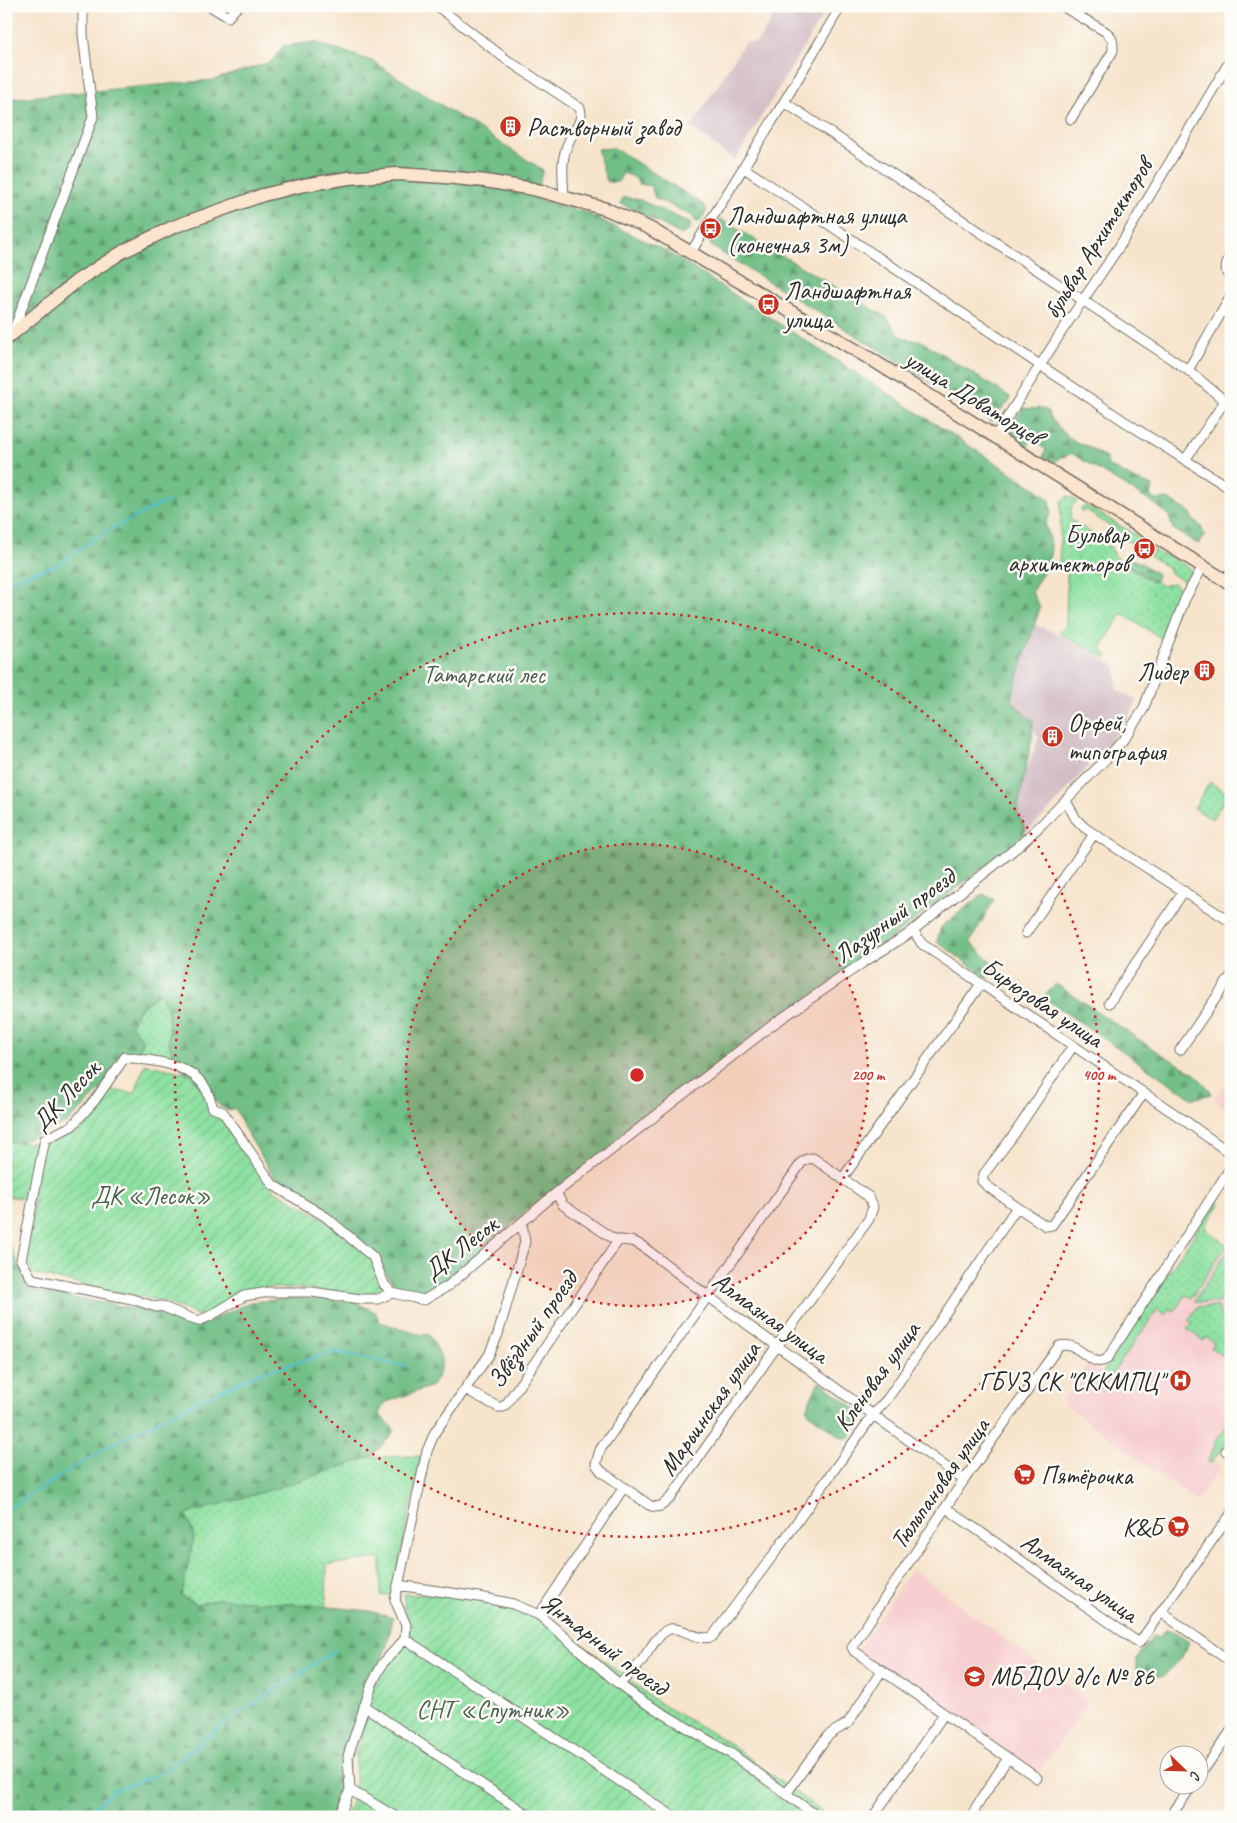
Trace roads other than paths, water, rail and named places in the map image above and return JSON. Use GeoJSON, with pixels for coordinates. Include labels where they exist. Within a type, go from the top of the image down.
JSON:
{"type":"FeatureCollection","features":[{"type":"Feature","properties":{"kind":"main road","name":"улица Доваторцев"},"geometry":{"type":"LineString","coordinates":[[10,336],[78,280],[124,250],[173,227],[263,195],[349,178],[397,174],[484,181],[564,197],[606,209],[640,224],[691,252],[874,361],[1231,584]]}},
{"type":"Feature","properties":{"kind":"street"},"geometry":{"type":"LineString","coordinates":[[10,336],[93,117],[83,35],[83,6]]}},
{"type":"Feature","properties":{"kind":"street"},"geometry":{"type":"LineString","coordinates":[[210,6],[228,17],[238,6]]}},
{"type":"Feature","properties":{"kind":"street"},"geometry":{"type":"LineString","coordinates":[[437,6],[507,60],[580,108],[581,117],[563,155],[564,197]]}},
{"type":"Feature","properties":{"kind":"street"},"geometry":{"type":"LineString","coordinates":[[691,252],[744,168],[841,6]]}},
{"type":"Feature","properties":{"kind":"street"},"geometry":{"type":"LineString","coordinates":[[1062,6],[1106,32],[1111,37],[1113,43],[1113,51],[1071,119]]}},
{"type":"Feature","properties":{"kind":"street","name":"бульвар Архитекторов"},"geometry":{"type":"LineString","coordinates":[[995,437],[1082,300],[1121,244],[1231,59]]}},
{"type":"Feature","properties":{"kind":"street"},"geometry":{"type":"LineString","coordinates":[[784,102],[1188,370],[1228,402],[1185,460]]}},
{"type":"Feature","properties":{"kind":"street"},"geometry":{"type":"LineString","coordinates":[[744,168],[1040,365],[1231,489]]}},
{"type":"Feature","properties":{"kind":"street"},"geometry":{"type":"LineString","coordinates":[[1231,255],[1226,269],[1231,278]]}},
{"type":"Feature","properties":{"kind":"street"},"geometry":{"type":"LineString","coordinates":[[1188,370],[1231,296]]}},
{"type":"Feature","properties":{"kind":"street","name":"Лазурный проезд"},"geometry":{"type":"LineString","coordinates":[[522,1223],[556,1193],[775,1023],[913,930],[1021,844],[1066,801],[1123,740],[1135,724],[1146,703],[1185,599],[1202,566]]}},
{"type":"Feature","properties":{"kind":"street"},"geometry":{"type":"LineString","coordinates":[[1066,801],[1076,820],[1094,834],[1231,922]]}},
{"type":"Feature","properties":{"kind":"street"},"geometry":{"type":"LineString","coordinates":[[1026,934],[1094,834]]}},
{"type":"Feature","properties":{"kind":"street"},"geometry":{"type":"LineString","coordinates":[[1109,1003],[1184,891]]}},
{"type":"Feature","properties":{"kind":"street","name":"Бирюзовая улица"},"geometry":{"type":"LineString","coordinates":[[913,930],[922,944],[1144,1093],[1231,1154]]}},
{"type":"Feature","properties":{"kind":"street"},"geometry":{"type":"LineString","coordinates":[[1180,1050],[1231,976]]}},
{"type":"Feature","properties":{"kind":"street"},"geometry":{"type":"LineString","coordinates":[[842,1178],[980,984]]}},
{"type":"Feature","properties":{"kind":"street"},"geometry":{"type":"LineString","coordinates":[[1073,1046],[1015,1133],[984,1174],[982,1181],[1017,1207],[1046,1226],[1052,1226],[1144,1093]]}},
{"type":"Feature","properties":{"kind":"street","name":"ДК Лесок"},"geometry":{"type":"LineString","coordinates":[[392,1293],[384,1284],[373,1257],[326,1217],[273,1185],[223,1112],[213,1108],[206,1088],[192,1073],[175,1066],[125,1056],[95,1100],[72,1126],[46,1138],[21,1260],[32,1278],[132,1299],[156,1308],[161,1306],[198,1321],[244,1296],[269,1292],[312,1292],[361,1299],[378,1299],[392,1293],[424,1300],[448,1286],[522,1223]]}},
{"type":"Feature","properties":{"kind":"street","name":"Марьинская улица"},"geometry":{"type":"LineString","coordinates":[[813,1158],[842,1178],[869,1197],[873,1207],[869,1219],[672,1496],[662,1506],[656,1508],[649,1505],[601,1471],[596,1464],[597,1458],[606,1442],[802,1162],[813,1158]]}},
{"type":"Feature","properties":{"kind":"street","name":"Тюльпановая улица"},"geometry":{"type":"LineString","coordinates":[[1037,1778],[854,1651],[852,1647],[964,1480],[1059,1346],[1070,1345],[1097,1362],[1107,1359],[1231,1167]]}},
{"type":"Feature","properties":{"kind":"street","name":"Алмазная улица"},"geometry":{"type":"LineString","coordinates":[[556,1193],[563,1205],[612,1238],[618,1241],[633,1240],[708,1297],[964,1480]]}},
{"type":"Feature","properties":{"kind":"street","name":"Кленовая улица"},"geometry":{"type":"LineString","coordinates":[[618,1684],[636,1668],[665,1631],[670,1629],[676,1630],[704,1639],[712,1636],[777,1550],[873,1415],[888,1398],[1017,1207]]}},
{"type":"Feature","properties":{"kind":"street","name":"Звёздный проезд"},"geometry":{"type":"LineString","coordinates":[[405,1639],[406,1625],[396,1600],[428,1451],[435,1432],[489,1355],[498,1334],[525,1242],[522,1223]]}},
{"type":"Feature","properties":{"kind":"street","name":"Звёздный проезд"},"geometry":{"type":"LineString","coordinates":[[465,1390],[498,1407],[503,1407],[618,1241]]}},
{"type":"Feature","properties":{"kind":"street"},"geometry":{"type":"LineString","coordinates":[[1231,1444],[1226,1452],[1231,1455]]}},
{"type":"Feature","properties":{"kind":"street","name":"Марьинская улица"},"geometry":{"type":"LineString","coordinates":[[539,1615],[624,1487]]}},
{"type":"Feature","properties":{"kind":"street","name":"Алмазная улица"},"geometry":{"type":"LineString","coordinates":[[946,1508],[1139,1643],[1161,1612],[1231,1662]]}},
{"type":"Feature","properties":{"kind":"street"},"geometry":{"type":"LineString","coordinates":[[1161,1612],[1231,1514]]}},
{"type":"Feature","properties":{"kind":"street","name":"Янтарный проезд"},"geometry":{"type":"LineString","coordinates":[[398,1585],[514,1604],[539,1615],[618,1684],[642,1701],[730,1753],[818,1817]]}},
{"type":"Feature","properties":{"kind":"street"},"geometry":{"type":"LineString","coordinates":[[340,1817],[350,1790],[348,1756],[372,1684],[383,1663],[405,1639],[674,1817]]}},
{"type":"Feature","properties":{"kind":"street"},"geometry":{"type":"LineString","coordinates":[[786,1794],[832,1731],[848,1723],[882,1670]]}},
{"type":"Feature","properties":{"kind":"street"},"geometry":{"type":"LineString","coordinates":[[364,1706],[531,1817]]}},
{"type":"Feature","properties":{"kind":"street"},"geometry":{"type":"LineString","coordinates":[[873,1817],[944,1714]]}},
{"type":"Feature","properties":{"kind":"street"},"geometry":{"type":"LineString","coordinates":[[1210,1761],[1231,1731]]}},
{"type":"Feature","properties":{"kind":"street"},"geometry":{"type":"LineString","coordinates":[[973,1817],[976,1807],[1008,1758]]}},
{"type":"Feature","properties":{"kind":"street"},"geometry":{"type":"LineString","coordinates":[[350,1790],[396,1817]]}},
{"type":"Feature","properties":{"kind":"street"},"geometry":{"type":"LineString","coordinates":[[1170,1817],[1185,1796]]}},
{"type":"Feature","properties":{"kind":"waterway"},"geometry":{"type":"LineString","coordinates":[[6,581],[58,565],[101,534],[168,501]]}},
{"type":"Feature","properties":{"kind":"waterway"},"geometry":{"type":"LineString","coordinates":[[6,1510],[114,1443],[262,1372],[335,1352],[405,1366]]}},
{"type":"Feature","properties":{"kind":"waterway"},"geometry":{"type":"LineString","coordinates":[[78,1817],[93,1809],[112,1791],[162,1773],[228,1721],[335,1650]]}},
{"type":"Feature","properties":{"kind":"place","name":"Растворный завод"},"geometry":{"type":"Point","coordinates":[511,127]}},
{"type":"Feature","properties":{"kind":"place","name":"Ландшафтная улица (конечная 3м)"},"geometry":{"type":"Point","coordinates":[711,229]}},
{"type":"Feature","properties":{"kind":"place","name":"Ландшафтная улица"},"geometry":{"type":"Point","coordinates":[768,304]}},
{"type":"Feature","properties":{"kind":"place","name":"Бульвар архитекторов"},"geometry":{"type":"Point","coordinates":[1145,548]}},
{"type":"Feature","properties":{"kind":"place","name":"Лидер"},"geometry":{"type":"Point","coordinates":[1204,671]}},
{"type":"Feature","properties":{"kind":"place","name":"Орфей, типография"},"geometry":{"type":"Point","coordinates":[1052,736]}},
{"type":"Feature","properties":{"kind":"place","name":"ГБУЗ СК \"СККМПЦ\""},"geometry":{"type":"Point","coordinates":[1180,1381]}},
{"type":"Feature","properties":{"kind":"place","name":"Пятёрочка"},"geometry":{"type":"Point","coordinates":[1025,1475]}},
{"type":"Feature","properties":{"kind":"place","name":"К&Б"},"geometry":{"type":"Point","coordinates":[1178,1527]}},
{"type":"Feature","properties":{"kind":"place","name":"МБДОУ д/с № 86"},"geometry":{"type":"Point","coordinates":[975,1676]}},
{"type":"Feature","properties":{"kind":"park label","name":"Татарский лес"},"geometry":{"type":"Point","coordinates":[484,674]}},
{"type":"Feature","properties":{"kind":"park label","name":"ДК «Лесок»"},"geometry":{"type":"Point","coordinates":[151,1195]}},
{"type":"Feature","properties":{"kind":"park label","name":"СНТ «Спутник»"},"geometry":{"type":"Point","coordinates":[493,1709]}}]}
